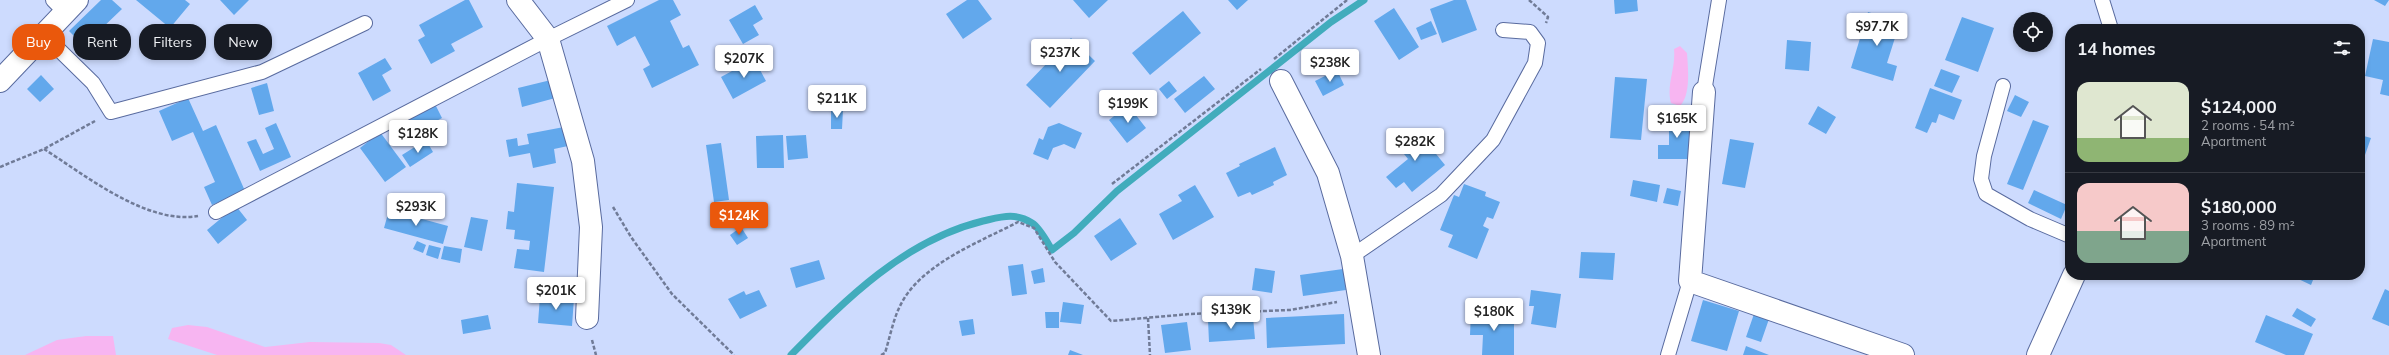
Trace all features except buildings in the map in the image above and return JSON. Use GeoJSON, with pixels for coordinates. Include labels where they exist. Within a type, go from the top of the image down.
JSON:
{"type":"FeatureCollection","features":[{"type":"Feature","properties":{"kind":"street"},"geometry":{"type":"LineString","coordinates":[[518,0],[548,39],[582,161],[591,226],[587,318]]}},
{"type":"Feature","properties":{"kind":"street"},"geometry":{"type":"LineString","coordinates":[[50,24],[65,4]]}},
{"type":"Feature","properties":{"kind":"street"},"geometry":{"type":"LineString","coordinates":[[0,81],[19,60]]}},
{"type":"Feature","properties":{"kind":"street"},"geometry":{"type":"LineString","coordinates":[[1275,72],[1328,173],[1352,256],[1370,355]]}},
{"type":"Feature","properties":{"kind":"street"},"geometry":{"type":"LineString","coordinates":[[1704,92],[1690,281],[1903,355]]}},
{"type":"Feature","properties":{"kind":"street"},"geometry":{"type":"LineString","coordinates":[[2038,355],[2072,280]]}},
{"type":"Feature","properties":{"kind":"lane"},"geometry":{"type":"LineString","coordinates":[[216,212],[548,39],[627,0]]}},
{"type":"Feature","properties":{"kind":"lane"},"geometry":{"type":"LineString","coordinates":[[1704,92],[1719,0]]}},
{"type":"Feature","properties":{"kind":"lane"},"geometry":{"type":"LineString","coordinates":[[2102,0],[2109,24]]}},
{"type":"Feature","properties":{"kind":"lane"},"geometry":{"type":"LineString","coordinates":[[65,56],[93,83],[111,112],[262,72],[365,23]]}},
{"type":"Feature","properties":{"kind":"lane"},"geometry":{"type":"LineString","coordinates":[[1352,256],[1441,195],[1493,140],[1535,64],[1538,43],[1530,32],[1503,30]]}},
{"type":"Feature","properties":{"kind":"lane"},"geometry":{"type":"LineString","coordinates":[[2003,86],[1984,156],[1981,179],[1986,194],[2030,219],[2065,234]]}},
{"type":"Feature","properties":{"kind":"lane"},"geometry":{"type":"LineString","coordinates":[[1668,355],[1690,281]]}},
{"type":"Feature","properties":{"kind":"path"},"geometry":{"type":"LineString","coordinates":[[1112,184],[1275,72],[1347,0]]}},
{"type":"Feature","properties":{"kind":"path"},"geometry":{"type":"LineString","coordinates":[[0,167],[44,149],[111,112]]}},
{"type":"Feature","properties":{"kind":"path"},"geometry":{"type":"LineString","coordinates":[[44,149],[123,200],[158,212],[187,218],[216,212]]}},
{"type":"Feature","properties":{"kind":"path"},"geometry":{"type":"LineString","coordinates":[[612,206],[631,237],[672,294],[734,355]]}},
{"type":"Feature","properties":{"kind":"path"},"geometry":{"type":"LineString","coordinates":[[880,355],[885,352],[900,305],[922,276],[968,248],[1018,222],[1034,228],[1054,262],[1111,322],[1190,314],[1290,310],[1359,298]]}},
{"type":"Feature","properties":{"kind":"path"},"geometry":{"type":"LineString","coordinates":[[1148,318],[1150,355]]}},
{"type":"Feature","properties":{"kind":"shaded area"},"geometry":{"type":"Polygon","coordinates":[[[1680,46],[1687,53],[1688,74],[1686,95],[1680,106],[1671,103],[1670,83],[1674,63],[1674,49],[1680,46]]]}},
{"type":"Feature","properties":{"kind":"shaded area"},"geometry":{"type":"Polygon","coordinates":[[[188,325],[207,327],[265,347],[310,342],[379,343],[391,345],[406,355],[217,355],[168,339],[172,328],[188,325]]]}},
{"type":"Feature","properties":{"kind":"shaded area"},"geometry":{"type":"Polygon","coordinates":[[[86,336],[113,336],[116,355],[25,355],[57,340],[86,336]]]}},
{"type":"Feature","properties":{"kind":"waterway"},"geometry":{"type":"LineString","coordinates":[[791,355],[833,313],[878,274],[902,257],[928,242],[955,230],[996,218],[1008,216],[1020,217],[1038,228],[1052,250],[1074,233],[1117,191],[1331,22],[1364,0]]}}]}
